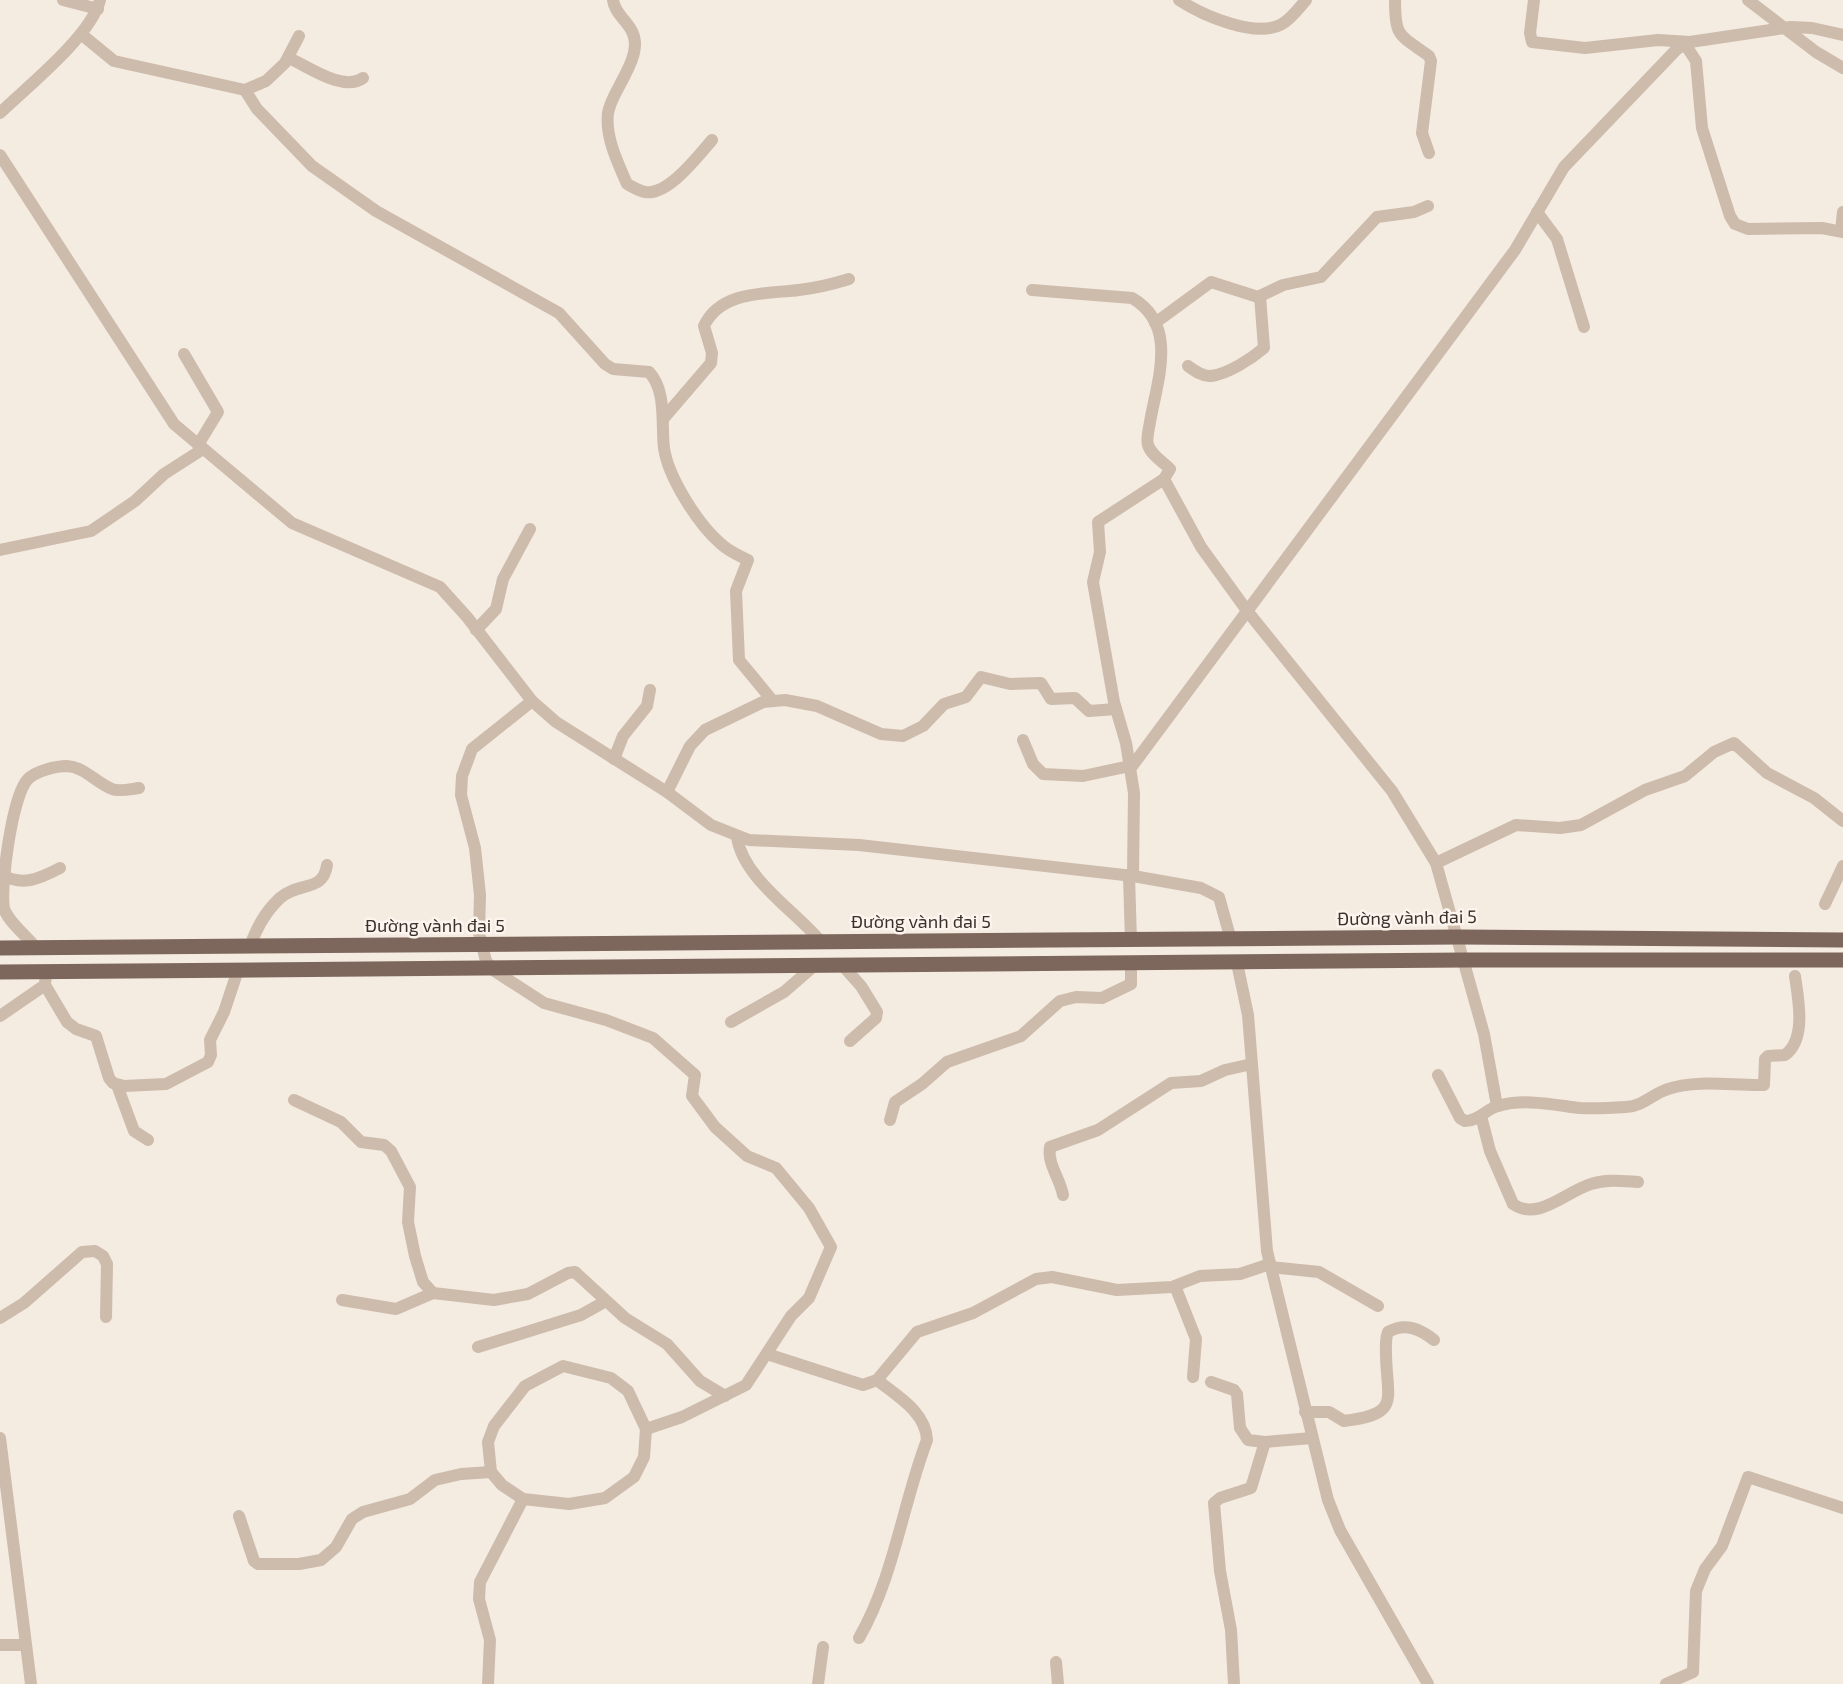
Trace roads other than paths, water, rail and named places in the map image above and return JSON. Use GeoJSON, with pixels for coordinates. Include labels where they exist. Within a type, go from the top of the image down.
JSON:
{"type":"FeatureCollection","features":[{"type":"Feature","properties":{"kind":"main road","name":"Đường vành đai 5"},"geometry":{"type":"LineString","coordinates":[[0,948],[1131,941],[1459,936],[1843,940]]}},
{"type":"Feature","properties":{"kind":"main road"},"geometry":{"type":"LineString","coordinates":[[1823,960],[1824,940]]}},
{"type":"Feature","properties":{"kind":"main road"},"geometry":{"type":"LineString","coordinates":[[0,972],[45,978],[238,970],[1465,960],[1843,960]]}},
{"type":"Feature","properties":{"kind":"street"},"geometry":{"type":"LineString","coordinates":[[0,112],[81,33],[99,4],[63,0]]}},
{"type":"Feature","properties":{"kind":"street"},"geometry":{"type":"LineString","coordinates":[[613,0],[614,8],[634,34],[635,54],[609,110],[608,122],[615,156],[627,184],[643,192],[654,192],[673,182],[712,140]]}},
{"type":"Feature","properties":{"kind":"street"},"geometry":{"type":"LineString","coordinates":[[1179,0],[1191,8],[1241,27],[1251,28],[1278,26],[1285,22],[1306,0]]}},
{"type":"Feature","properties":{"kind":"street"},"geometry":{"type":"LineString","coordinates":[[1395,0],[1395,28],[1399,34],[1429,56],[1431,61],[1422,133],[1429,153]]}},
{"type":"Feature","properties":{"kind":"street"},"geometry":{"type":"LineString","coordinates":[[1534,0],[1530,33],[1532,42],[1585,48],[1658,40],[1687,43],[1784,27],[1812,28],[1843,35]]}},
{"type":"Feature","properties":{"kind":"street"},"geometry":{"type":"LineString","coordinates":[[1748,0],[1816,52],[1843,68]]}},
{"type":"Feature","properties":{"kind":"street"},"geometry":{"type":"LineString","coordinates":[[81,33],[114,61],[244,90],[266,81],[289,58],[299,36]]}},
{"type":"Feature","properties":{"kind":"street"},"geometry":{"type":"LineString","coordinates":[[1023,740],[1033,765],[1043,774],[1083,776],[1130,768],[1515,250],[1564,167],[1687,43]]}},
{"type":"Feature","properties":{"kind":"street"},"geometry":{"type":"LineString","coordinates":[[1687,43],[1696,61],[1702,128],[1730,216],[1735,224],[1748,229],[1822,228],[1842,232],[1843,212]]}},
{"type":"Feature","properties":{"kind":"street"},"geometry":{"type":"LineString","coordinates":[[289,58],[345,83],[355,83],[363,78]]}},
{"type":"Feature","properties":{"kind":"street"},"geometry":{"type":"LineString","coordinates":[[244,90],[257,109],[304,160],[370,207],[559,313],[605,364],[614,369],[649,372],[657,385],[663,419],[665,452],[685,499],[719,543],[748,560],[736,591],[740,660],[771,700]]}},
{"type":"Feature","properties":{"kind":"street"},"geometry":{"type":"LineString","coordinates":[[0,155],[167,416],[201,447],[302,529],[440,587],[532,700],[568,731],[667,792],[711,825],[737,837],[762,842],[859,845],[1131,876],[1212,892],[1222,904],[1231,940]]}},
{"type":"Feature","properties":{"kind":"street"},"geometry":{"type":"LineString","coordinates":[[1155,323],[1211,282],[1253,297],[1283,285],[1321,277],[1377,217],[1414,212],[1428,206]]}},
{"type":"Feature","properties":{"kind":"street"},"geometry":{"type":"LineString","coordinates":[[1537,212],[1557,239],[1584,327]]}},
{"type":"Feature","properties":{"kind":"street"},"geometry":{"type":"LineString","coordinates":[[663,419],[711,363],[712,353],[704,326],[719,309],[752,293],[801,290],[849,279]]}},
{"type":"Feature","properties":{"kind":"street"},"geometry":{"type":"LineString","coordinates":[[1032,290],[1132,298],[1140,302],[1155,323],[1163,352],[1148,439],[1152,453],[1170,469],[1164,479],[1098,522],[1100,552],[1093,582],[1116,709],[1125,736],[1136,814],[1131,876],[1131,941]]}},
{"type":"Feature","properties":{"kind":"street"},"geometry":{"type":"LineString","coordinates":[[1188,366],[1203,375],[1211,376],[1253,357],[1263,348],[1260,296]]}},
{"type":"Feature","properties":{"kind":"street"},"geometry":{"type":"LineString","coordinates":[[0,550],[79,534],[102,526],[164,474],[201,447],[218,412],[184,354]]}},
{"type":"Feature","properties":{"kind":"street"},"geometry":{"type":"LineString","coordinates":[[1164,479],[1201,547],[1248,612],[1392,791],[1436,863],[1459,936],[1484,1034],[1497,1106]]}},
{"type":"Feature","properties":{"kind":"street"},"geometry":{"type":"LineString","coordinates":[[476,630],[496,609],[503,579],[530,529]]}},
{"type":"Feature","properties":{"kind":"street"},"geometry":{"type":"LineString","coordinates":[[667,792],[696,738],[705,730],[771,700],[802,701],[870,731],[892,736],[913,733],[944,704],[966,697],[981,677],[1016,684],[1041,683],[1051,699],[1075,698],[1089,711],[1116,709]]}},
{"type":"Feature","properties":{"kind":"street"},"geometry":{"type":"LineString","coordinates":[[614,759],[623,736],[647,706],[650,690]]}},
{"type":"Feature","properties":{"kind":"street"},"geometry":{"type":"LineString","coordinates":[[532,700],[472,749],[462,776],[461,795],[475,849],[480,895],[478,921],[482,945],[491,968],[544,1003],[590,1014],[653,1038],[695,1075],[692,1096],[711,1123],[747,1156],[776,1168],[808,1208],[829,1242],[830,1252],[809,1298],[791,1316],[746,1385],[675,1420],[646,1429]]}},
{"type":"Feature","properties":{"kind":"street"},"geometry":{"type":"LineString","coordinates":[[1436,863],[1516,825],[1560,828],[1581,825],[1645,790],[1685,776],[1714,752],[1734,743],[1767,773],[1806,793],[1843,821]]}},
{"type":"Feature","properties":{"kind":"street"},"geometry":{"type":"LineString","coordinates":[[36,948],[14,925],[4,909],[1,891],[1,874],[12,819],[22,787],[29,777],[67,766],[77,768],[114,790],[139,788]]}},
{"type":"Feature","properties":{"kind":"street"},"geometry":{"type":"LineString","coordinates":[[737,837],[740,852],[763,884],[822,943]]}},
{"type":"Feature","properties":{"kind":"street"},"geometry":{"type":"LineString","coordinates":[[250,946],[260,921],[280,898],[295,888],[320,882],[326,876],[327,865]]}},
{"type":"Feature","properties":{"kind":"street"},"geometry":{"type":"LineString","coordinates":[[1825,904],[1843,866]]}},
{"type":"Feature","properties":{"kind":"street"},"geometry":{"type":"LineString","coordinates":[[1,874],[11,881],[32,881],[60,868]]}},
{"type":"Feature","properties":{"kind":"street"},"geometry":{"type":"LineString","coordinates":[[1237,963],[1248,1009],[1270,1266],[1328,1500],[1340,1530],[1428,1684]]}},
{"type":"Feature","properties":{"kind":"street"},"geometry":{"type":"LineString","coordinates":[[890,1120],[895,1102],[922,1084],[947,1062],[1022,1036],[1060,1001],[1068,997],[1094,999],[1111,996],[1131,984],[1131,964]]}},
{"type":"Feature","properties":{"kind":"street"},"geometry":{"type":"LineString","coordinates":[[731,1022],[784,992],[814,966]]}},
{"type":"Feature","properties":{"kind":"street"},"geometry":{"type":"LineString","coordinates":[[843,966],[861,986],[877,1012],[876,1018],[850,1041]]}},
{"type":"Feature","properties":{"kind":"street"},"geometry":{"type":"LineString","coordinates":[[117,1085],[171,1083],[207,1062],[211,1055],[210,1040],[224,1012],[238,970]]}},
{"type":"Feature","properties":{"kind":"street"},"geometry":{"type":"LineString","coordinates":[[1438,1074],[1460,1118],[1470,1121],[1497,1106],[1534,1102],[1591,1108],[1629,1107],[1646,1103],[1670,1088],[1718,1083],[1737,1086],[1764,1085],[1765,1059],[1770,1055],[1785,1055],[1795,1044],[1800,1008],[1795,976]]}},
{"type":"Feature","properties":{"kind":"street"},"geometry":{"type":"LineString","coordinates":[[0,1016],[45,978],[71,1026],[96,1036],[109,1078],[117,1085],[134,1131],[148,1140]]}},
{"type":"Feature","properties":{"kind":"street"},"geometry":{"type":"LineString","coordinates":[[1063,1195],[1058,1176],[1051,1163],[1050,1147],[1098,1130],[1171,1083],[1201,1081],[1225,1070],[1252,1064]]}},
{"type":"Feature","properties":{"kind":"street"},"geometry":{"type":"LineString","coordinates":[[294,1100],[341,1122],[361,1142],[384,1145],[392,1151],[410,1187],[408,1222],[415,1256],[423,1282],[433,1293]]}},
{"type":"Feature","properties":{"kind":"street"},"geometry":{"type":"LineString","coordinates":[[1481,1116],[1490,1151],[1513,1204],[1524,1210],[1540,1208],[1558,1201],[1578,1188],[1594,1183],[1612,1179],[1638,1182]]}},
{"type":"Feature","properties":{"kind":"street"},"geometry":{"type":"LineString","coordinates":[[0,1318],[24,1303],[82,1252],[88,1251],[102,1256],[107,1264],[106,1317]]}},
{"type":"Feature","properties":{"kind":"street"},"geometry":{"type":"LineString","coordinates":[[767,1354],[813,1368],[853,1384],[863,1385],[877,1380],[917,1332],[982,1309],[1036,1279],[1052,1277],[1117,1290],[1174,1286],[1200,1276],[1240,1274],[1270,1266],[1319,1272],[1378,1306]]}},
{"type":"Feature","properties":{"kind":"street"},"geometry":{"type":"LineString","coordinates":[[342,1300],[396,1309],[433,1293],[494,1300],[528,1294],[568,1273],[575,1272],[625,1318],[666,1344],[700,1381],[725,1396]]}},
{"type":"Feature","properties":{"kind":"street"},"geometry":{"type":"LineString","coordinates":[[1174,1286],[1196,1339],[1193,1377]]}},
{"type":"Feature","properties":{"kind":"street"},"geometry":{"type":"LineString","coordinates":[[478,1347],[581,1315],[606,1301]]}},
{"type":"Feature","properties":{"kind":"street"},"geometry":{"type":"LineString","coordinates":[[1305,1412],[1329,1412],[1344,1421],[1380,1412],[1386,1408],[1389,1395],[1386,1368],[1388,1332],[1399,1328],[1418,1329],[1434,1340]]}},
{"type":"Feature","properties":{"kind":"street"},"geometry":{"type":"LineString","coordinates":[[563,1366],[611,1378],[620,1383],[628,1391],[646,1429],[640,1468],[623,1487],[605,1498],[569,1504],[523,1499],[502,1485],[491,1472],[488,1442],[494,1426],[525,1386],[563,1366]]}},
{"type":"Feature","properties":{"kind":"street"},"geometry":{"type":"LineString","coordinates":[[859,1638],[872,1616],[884,1583],[927,1440],[923,1422],[904,1401],[877,1380]]}},
{"type":"Feature","properties":{"kind":"street"},"geometry":{"type":"LineString","coordinates":[[1211,1382],[1234,1390],[1237,1394],[1242,1435],[1248,1440],[1265,1442],[1312,1438]]}},
{"type":"Feature","properties":{"kind":"street"},"geometry":{"type":"LineString","coordinates":[[0,1438],[31,1684]]}},
{"type":"Feature","properties":{"kind":"street"},"geometry":{"type":"LineString","coordinates":[[1234,1684],[1231,1630],[1220,1571],[1214,1503],[1220,1498],[1251,1488],[1265,1442]]}},
{"type":"Feature","properties":{"kind":"street"},"geometry":{"type":"LineString","coordinates":[[239,1516],[254,1561],[269,1566],[299,1564],[327,1557],[352,1519],[363,1512],[410,1499],[435,1480],[461,1474],[491,1472]]}},
{"type":"Feature","properties":{"kind":"street"},"geometry":{"type":"LineString","coordinates":[[1666,1684],[1693,1672],[1696,1591],[1705,1569],[1722,1546],[1748,1477],[1843,1508]]}},
{"type":"Feature","properties":{"kind":"street"},"geometry":{"type":"LineString","coordinates":[[488,1684],[490,1640],[479,1599],[480,1582],[523,1499]]}},
{"type":"Feature","properties":{"kind":"street"},"geometry":{"type":"LineString","coordinates":[[0,1645],[25,1645]]}},
{"type":"Feature","properties":{"kind":"street"},"geometry":{"type":"LineString","coordinates":[[818,1684],[823,1647]]}},
{"type":"Feature","properties":{"kind":"street"},"geometry":{"type":"LineString","coordinates":[[1056,1662],[1058,1684]]}}]}
